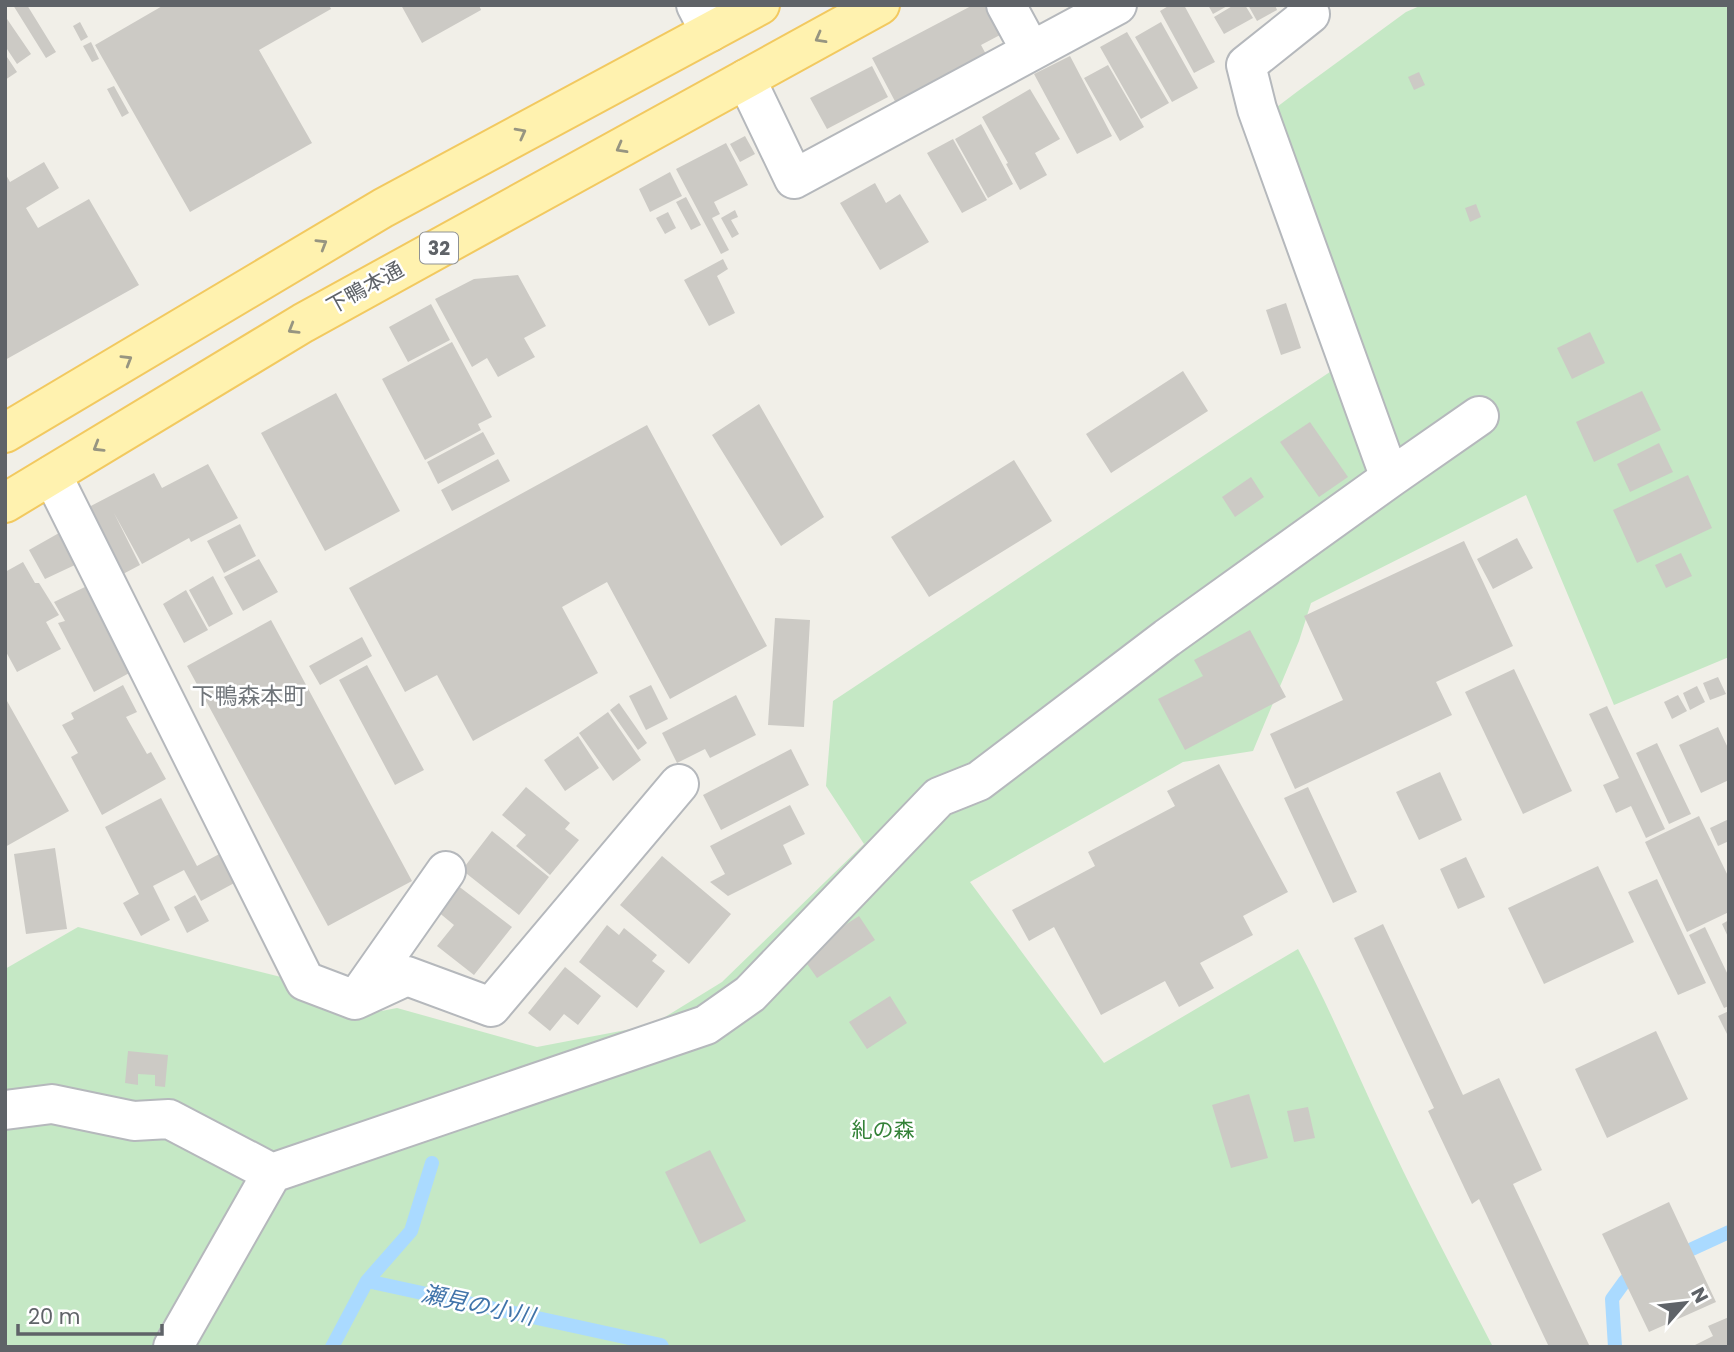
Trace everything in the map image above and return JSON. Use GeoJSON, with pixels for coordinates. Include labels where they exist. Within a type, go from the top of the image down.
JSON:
{"type":"FeatureCollection","features":[{"type":"Feature","properties":{"kind":"main road"},"geometry":{"type":"LineString","coordinates":[[5,433],[703,19],[760,5]]}},
{"type":"Feature","properties":{"kind":"main road","name":"下鴨本通"},"geometry":{"type":"LineString","coordinates":[[5,503],[303,323],[880,5]]}},
{"type":"Feature","properties":{"kind":"street"},"geometry":{"type":"LineString","coordinates":[[1006,5],[1031,51]]}},
{"type":"Feature","properties":{"kind":"street"},"geometry":{"type":"LineString","coordinates":[[746,79],[794,179],[1117,5]]}},
{"type":"Feature","properties":{"kind":"street"},"geometry":{"type":"LineString","coordinates":[[1306,5],[1310,14],[1246,65],[1257,109],[1390,478]]}},
{"type":"Feature","properties":{"kind":"street"},"geometry":{"type":"LineString","coordinates":[[173,1347],[272,1173],[706,1025],[750,994],[939,797],[979,781],[1167,638],[1479,416]]}},
{"type":"Feature","properties":{"kind":"street"},"geometry":{"type":"LineString","coordinates":[[52,475],[305,981],[355,1000],[407,976],[491,1007],[679,783]]}},
{"type":"Feature","properties":{"kind":"street"},"geometry":{"type":"LineString","coordinates":[[355,1000],[446,871]]}},
{"type":"Feature","properties":{"kind":"street"},"geometry":{"type":"LineString","coordinates":[[5,1110],[52,1104],[134,1121],[169,1119],[272,1173]]}},
{"type":"Feature","properties":{"kind":"green space","name":"糺の森"},"geometry":{"type":"Polygon","coordinates":[[[1422,5],[1729,5],[1729,657],[1614,705],[1526,495],[1311,603],[1299,641],[1253,751],[1183,762],[970,882],[1104,1063],[1298,949],[1412,1190],[1493,1347],[5,1347],[5,969],[78,927],[289,979],[345,1018],[397,1008],[537,1047],[652,1025],[722,982],[864,844],[826,786],[833,701],[1342,364],[1249,128],[1406,12],[1422,5]]]}},
{"type":"Feature","properties":{"kind":"building"},"geometry":{"type":"Polygon","coordinates":[[[13,5],[27,5],[56,52],[46,58],[13,5]]]}},
{"type":"Feature","properties":{"kind":"building"},"geometry":{"type":"Polygon","coordinates":[[[164,5],[333,5],[331,9],[259,50],[312,143],[190,212],[95,45],[164,5]]]}},
{"type":"Feature","properties":{"kind":"building"},"geometry":{"type":"Polygon","coordinates":[[[401,5],[479,5],[481,10],[422,43],[401,5]]]}},
{"type":"Feature","properties":{"kind":"building"},"geometry":{"type":"Polygon","coordinates":[[[973,5],[984,5],[1000,35],[981,45],[988,58],[897,105],[872,58],[973,5]]]}},
{"type":"Feature","properties":{"kind":"building"},"geometry":{"type":"Polygon","coordinates":[[[1170,5],[1184,5],[1215,62],[1194,73],[1160,11],[1170,5]]]}},
{"type":"Feature","properties":{"kind":"building"},"geometry":{"type":"Polygon","coordinates":[[[1208,5],[1229,5],[1213,14],[1208,5]]]}},
{"type":"Feature","properties":{"kind":"building"},"geometry":{"type":"Polygon","coordinates":[[[1234,5],[1245,5],[1253,18],[1224,34],[1214,17],[1234,5]]]}},
{"type":"Feature","properties":{"kind":"building"},"geometry":{"type":"Polygon","coordinates":[[[1248,5],[1275,5],[1277,10],[1257,21],[1248,5]]]}},
{"type":"Feature","properties":{"kind":"building"},"geometry":{"type":"Polygon","coordinates":[[[5,16],[31,54],[17,64],[5,46],[5,16]]]}},
{"type":"Feature","properties":{"kind":"building"},"geometry":{"type":"Polygon","coordinates":[[[80,22],[88,37],[81,41],[73,26],[80,22]]]}},
{"type":"Feature","properties":{"kind":"building"},"geometry":{"type":"Polygon","coordinates":[[[1161,22],[1198,88],[1172,102],[1135,37],[1161,22]]]}},
{"type":"Feature","properties":{"kind":"building"},"geometry":{"type":"Polygon","coordinates":[[[1127,32],[1169,103],[1141,119],[1100,47],[1127,32]]]}},
{"type":"Feature","properties":{"kind":"building"},"geometry":{"type":"Polygon","coordinates":[[[91,42],[99,59],[92,62],[83,46],[91,42]]]}},
{"type":"Feature","properties":{"kind":"building"},"geometry":{"type":"Polygon","coordinates":[[[5,54],[17,72],[5,80],[5,54]]]}},
{"type":"Feature","properties":{"kind":"building"},"geometry":{"type":"Polygon","coordinates":[[[1070,56],[1112,136],[1077,154],[1034,74],[1070,56]]]}},
{"type":"Feature","properties":{"kind":"building"},"geometry":{"type":"Polygon","coordinates":[[[1108,65],[1144,127],[1120,141],[1084,78],[1108,65]]]}},
{"type":"Feature","properties":{"kind":"building"},"geometry":{"type":"Polygon","coordinates":[[[872,66],[888,97],[827,129],[810,98],[872,66]]]}},
{"type":"Feature","properties":{"kind":"building"},"geometry":{"type":"Polygon","coordinates":[[[1419,72],[1425,85],[1414,90],[1408,77],[1419,72]]]}},
{"type":"Feature","properties":{"kind":"building"},"geometry":{"type":"Polygon","coordinates":[[[114,86],[129,113],[122,117],[107,89],[114,86]]]}},
{"type":"Feature","properties":{"kind":"building"},"geometry":{"type":"Polygon","coordinates":[[[1030,89],[1060,139],[1035,153],[1047,175],[1020,190],[982,117],[1030,89]]]}},
{"type":"Feature","properties":{"kind":"building"},"geometry":{"type":"Polygon","coordinates":[[[981,124],[1013,184],[988,198],[955,139],[981,124]]]}},
{"type":"Feature","properties":{"kind":"building"},"geometry":{"type":"Polygon","coordinates":[[[745,136],[755,154],[740,162],[730,144],[745,136]]]}},
{"type":"Feature","properties":{"kind":"building"},"geometry":{"type":"Polygon","coordinates":[[[953,139],[987,200],[962,213],[927,153],[953,139]]]}},
{"type":"Feature","properties":{"kind":"building"},"geometry":{"type":"Polygon","coordinates":[[[726,143],[748,185],[714,202],[720,214],[712,218],[729,250],[721,254],[676,169],[726,143]]]}},
{"type":"Feature","properties":{"kind":"building"},"geometry":{"type":"Polygon","coordinates":[[[44,162],[59,188],[26,208],[38,228],[89,199],[139,285],[5,360],[5,173],[10,182],[44,162]]]}},
{"type":"Feature","properties":{"kind":"building"},"geometry":{"type":"Polygon","coordinates":[[[670,172],[682,196],[650,212],[639,189],[670,172]]]}},
{"type":"Feature","properties":{"kind":"building"},"geometry":{"type":"Polygon","coordinates":[[[875,183],[886,203],[900,194],[929,242],[880,270],[840,203],[875,183]]]}},
{"type":"Feature","properties":{"kind":"building"},"geometry":{"type":"Polygon","coordinates":[[[686,197],[701,225],[691,230],[676,202],[686,197]]]}},
{"type":"Feature","properties":{"kind":"building"},"geometry":{"type":"Polygon","coordinates":[[[1476,204],[1481,217],[1470,222],[1465,208],[1476,204]]]}},
{"type":"Feature","properties":{"kind":"building"},"geometry":{"type":"Polygon","coordinates":[[[735,210],[738,217],[731,220],[739,234],[732,238],[721,218],[735,210]]]}},
{"type":"Feature","properties":{"kind":"building"},"geometry":{"type":"Polygon","coordinates":[[[668,212],[676,228],[665,234],[656,218],[668,212]]]}},
{"type":"Feature","properties":{"kind":"building"},"geometry":{"type":"Polygon","coordinates":[[[723,259],[728,269],[717,276],[735,313],[709,326],[684,280],[723,259]]]}},
{"type":"Feature","properties":{"kind":"building"},"geometry":{"type":"Polygon","coordinates":[[[518,275],[546,326],[524,338],[535,357],[498,377],[487,358],[472,367],[435,299],[474,279],[518,275]]]}},
{"type":"Feature","properties":{"kind":"building"},"geometry":{"type":"Polygon","coordinates":[[[1286,303],[1301,348],[1281,355],[1266,310],[1286,303]]]}},
{"type":"Feature","properties":{"kind":"building"},"geometry":{"type":"Polygon","coordinates":[[[431,304],[450,340],[408,362],[389,327],[431,304]]]}},
{"type":"Feature","properties":{"kind":"building"},"geometry":{"type":"Polygon","coordinates":[[[1590,332],[1605,363],[1572,379],[1557,348],[1590,332]]]}},
{"type":"Feature","properties":{"kind":"building"},"geometry":{"type":"Polygon","coordinates":[[[452,342],[492,417],[478,424],[481,430],[425,460],[382,379],[452,342]]]}},
{"type":"Feature","properties":{"kind":"building"},"geometry":{"type":"Polygon","coordinates":[[[1183,371],[1208,411],[1111,473],[1086,434],[1183,371]]]}},
{"type":"Feature","properties":{"kind":"building"},"geometry":{"type":"Polygon","coordinates":[[[1642,391],[1661,430],[1594,462],[1576,422],[1642,391]]]}},
{"type":"Feature","properties":{"kind":"building"},"geometry":{"type":"Polygon","coordinates":[[[336,393],[400,511],[325,551],[261,433],[336,393]]]}},
{"type":"Feature","properties":{"kind":"building"},"geometry":{"type":"Polygon","coordinates":[[[759,404],[824,517],[781,546],[712,435],[759,404]]]}},
{"type":"Feature","properties":{"kind":"building"},"geometry":{"type":"Polygon","coordinates":[[[1310,422],[1348,477],[1319,497],[1280,442],[1310,422]]]}},
{"type":"Feature","properties":{"kind":"building"},"geometry":{"type":"Polygon","coordinates":[[[647,425],[767,646],[670,699],[607,582],[562,607],[598,673],[473,741],[437,675],[405,692],[349,588],[647,425]]]}},
{"type":"Feature","properties":{"kind":"building"},"geometry":{"type":"Polygon","coordinates":[[[483,432],[495,454],[438,484],[427,462],[483,432]]]}},
{"type":"Feature","properties":{"kind":"building"},"geometry":{"type":"Polygon","coordinates":[[[1659,443],[1673,472],[1630,492],[1617,464],[1659,443]]]}},
{"type":"Feature","properties":{"kind":"building"},"geometry":{"type":"Polygon","coordinates":[[[498,459],[510,481],[452,511],[441,490],[498,459]]]}},
{"type":"Feature","properties":{"kind":"building"},"geometry":{"type":"Polygon","coordinates":[[[1014,460],[1052,521],[929,597],[891,537],[1014,460]]]}},
{"type":"Feature","properties":{"kind":"building"},"geometry":{"type":"Polygon","coordinates":[[[208,464],[238,518],[191,542],[189,538],[142,564],[114,513],[140,565],[123,574],[87,508],[154,473],[162,488],[208,464]]]}},
{"type":"Feature","properties":{"kind":"building"},"geometry":{"type":"Polygon","coordinates":[[[1688,475],[1712,528],[1637,563],[1613,510],[1688,475]]]}},
{"type":"Feature","properties":{"kind":"building"},"geometry":{"type":"Polygon","coordinates":[[[1251,477],[1264,497],[1235,517],[1222,497],[1251,477]]]}},
{"type":"Feature","properties":{"kind":"building"},"geometry":{"type":"Polygon","coordinates":[[[240,524],[256,556],[224,573],[207,541],[240,524]]]}},
{"type":"Feature","properties":{"kind":"building"},"geometry":{"type":"Polygon","coordinates":[[[59,533],[77,564],[45,579],[29,550],[59,533]]]}},
{"type":"Feature","properties":{"kind":"building"},"geometry":{"type":"Polygon","coordinates":[[[1517,538],[1533,568],[1493,589],[1477,559],[1517,538]]]}},
{"type":"Feature","properties":{"kind":"building"},"geometry":{"type":"Polygon","coordinates":[[[1464,541],[1513,646],[1436,682],[1452,715],[1295,789],[1270,734],[1343,700],[1304,616],[1464,541]]]}},
{"type":"Feature","properties":{"kind":"building"},"geometry":{"type":"Polygon","coordinates":[[[1681,553],[1692,576],[1666,588],[1655,565],[1681,553]]]}},
{"type":"Feature","properties":{"kind":"building"},"geometry":{"type":"Polygon","coordinates":[[[259,559],[278,592],[243,611],[224,577],[259,559]]]}},
{"type":"Feature","properties":{"kind":"building"},"geometry":{"type":"Polygon","coordinates":[[[23,562],[59,615],[46,622],[61,649],[17,672],[5,650],[5,572],[23,562]]]}},
{"type":"Feature","properties":{"kind":"building"},"geometry":{"type":"Polygon","coordinates":[[[213,576],[233,614],[209,627],[189,590],[213,576]]]}},
{"type":"Feature","properties":{"kind":"building"},"geometry":{"type":"Polygon","coordinates":[[[87,586],[133,671],[94,692],[58,623],[65,621],[54,602],[87,586]]]}},
{"type":"Feature","properties":{"kind":"building"},"geometry":{"type":"Polygon","coordinates":[[[186,590],[208,630],[184,643],[163,604],[186,590]]]}},
{"type":"Feature","properties":{"kind":"building"},"geometry":{"type":"Polygon","coordinates":[[[775,618],[810,620],[804,727],[768,725],[775,618]]]}},
{"type":"Feature","properties":{"kind":"building"},"geometry":{"type":"Polygon","coordinates":[[[271,620],[412,881],[328,926],[187,666],[271,620]]]}},
{"type":"Feature","properties":{"kind":"building"},"geometry":{"type":"Polygon","coordinates":[[[1250,630],[1286,697],[1185,750],[1158,699],[1203,676],[1194,660],[1250,630]]]}},
{"type":"Feature","properties":{"kind":"building"},"geometry":{"type":"Polygon","coordinates":[[[362,637],[372,656],[320,685],[309,666],[362,637]]]}},
{"type":"Feature","properties":{"kind":"building"},"geometry":{"type":"Polygon","coordinates":[[[367,665],[424,770],[395,785],[339,680],[367,665]]]}},
{"type":"Feature","properties":{"kind":"building"},"geometry":{"type":"Polygon","coordinates":[[[1514,669],[1572,791],[1523,814],[1465,692],[1514,669]]]}},
{"type":"Feature","properties":{"kind":"building"},"geometry":{"type":"Polygon","coordinates":[[[1718,677],[1726,694],[1710,700],[1703,683],[1718,677]]]}},
{"type":"Feature","properties":{"kind":"building"},"geometry":{"type":"Polygon","coordinates":[[[123,685],[137,712],[126,717],[147,754],[151,752],[166,779],[102,815],[71,757],[78,753],[62,725],[74,719],[71,713],[123,685]]]}},
{"type":"Feature","properties":{"kind":"building"},"geometry":{"type":"Polygon","coordinates":[[[651,685],[668,719],[646,730],[629,696],[651,685]]]}},
{"type":"Feature","properties":{"kind":"building"},"geometry":{"type":"Polygon","coordinates":[[[1697,686],[1705,702],[1690,710],[1683,693],[1697,686]]]}},
{"type":"Feature","properties":{"kind":"building"},"geometry":{"type":"Polygon","coordinates":[[[736,695],[756,735],[710,758],[705,749],[677,763],[662,733],[736,695]]]}},
{"type":"Feature","properties":{"kind":"building"},"geometry":{"type":"Polygon","coordinates":[[[1678,695],[1687,711],[1672,719],[1664,702],[1678,695]]]}},
{"type":"Feature","properties":{"kind":"building"},"geometry":{"type":"Polygon","coordinates":[[[7,701],[69,811],[5,847],[5,702],[7,701]]]}},
{"type":"Feature","properties":{"kind":"building"},"geometry":{"type":"Polygon","coordinates":[[[619,703],[647,743],[638,750],[610,710],[619,703]]]}},
{"type":"Feature","properties":{"kind":"building"},"geometry":{"type":"Polygon","coordinates":[[[1607,706],[1665,829],[1646,838],[1631,806],[1616,813],[1603,785],[1619,778],[1589,714],[1607,706]]]}},
{"type":"Feature","properties":{"kind":"building"},"geometry":{"type":"Polygon","coordinates":[[[608,712],[641,760],[613,781],[579,733],[608,712]]]}},
{"type":"Feature","properties":{"kind":"building"},"geometry":{"type":"Polygon","coordinates":[[[1718,727],[1729,750],[1729,780],[1701,793],[1679,745],[1718,727]]]}},
{"type":"Feature","properties":{"kind":"building"},"geometry":{"type":"Polygon","coordinates":[[[578,736],[599,768],[565,791],[544,760],[578,736]]]}},
{"type":"Feature","properties":{"kind":"building"},"geometry":{"type":"Polygon","coordinates":[[[1657,743],[1691,814],[1669,824],[1636,753],[1657,743]]]}},
{"type":"Feature","properties":{"kind":"building"},"geometry":{"type":"Polygon","coordinates":[[[791,749],[809,785],[721,830],[703,795],[791,749]]]}},
{"type":"Feature","properties":{"kind":"building"},"geometry":{"type":"Polygon","coordinates":[[[1219,764],[1288,892],[1243,916],[1253,935],[1200,963],[1214,988],[1179,1007],[1165,981],[1101,1015],[1054,927],[1029,941],[1012,910],[1095,866],[1088,852],[1175,806],[1167,791],[1219,764]]]}},
{"type":"Feature","properties":{"kind":"building"},"geometry":{"type":"Polygon","coordinates":[[[1440,772],[1462,820],[1419,840],[1396,792],[1440,772]]]}},
{"type":"Feature","properties":{"kind":"building"},"geometry":{"type":"Polygon","coordinates":[[[526,787],[570,823],[565,829],[579,840],[550,875],[516,846],[526,835],[502,815],[526,787]]]}},
{"type":"Feature","properties":{"kind":"building"},"geometry":{"type":"Polygon","coordinates":[[[1308,787],[1357,892],[1333,903],[1284,798],[1308,787]]]}},
{"type":"Feature","properties":{"kind":"building"},"geometry":{"type":"Polygon","coordinates":[[[161,798],[197,866],[223,852],[238,881],[201,901],[184,870],[153,886],[170,920],[141,936],[123,903],[139,894],[105,827],[161,798]]]}},
{"type":"Feature","properties":{"kind":"building"},"geometry":{"type":"Polygon","coordinates":[[[790,805],[805,834],[783,845],[792,864],[728,896],[710,882],[725,874],[710,846],[790,805]]]}},
{"type":"Feature","properties":{"kind":"building"},"geometry":{"type":"Polygon","coordinates":[[[1699,816],[1729,878],[1729,912],[1687,932],[1645,842],[1699,816]]]}},
{"type":"Feature","properties":{"kind":"building"},"geometry":{"type":"Polygon","coordinates":[[[1729,819],[1729,841],[1718,846],[1710,828],[1729,819]]]}},
{"type":"Feature","properties":{"kind":"building"},"geometry":{"type":"Polygon","coordinates":[[[492,831],[549,877],[519,915],[462,870],[492,831]]]}},
{"type":"Feature","properties":{"kind":"building"},"geometry":{"type":"Polygon","coordinates":[[[55,848],[67,929],[26,934],[14,854],[55,848]]]}},
{"type":"Feature","properties":{"kind":"building"},"geometry":{"type":"Polygon","coordinates":[[[662,856],[731,914],[689,964],[620,905],[662,856]]]}},
{"type":"Feature","properties":{"kind":"building"},"geometry":{"type":"Polygon","coordinates":[[[1466,857],[1485,897],[1458,909],[1440,869],[1466,857]]]}},
{"type":"Feature","properties":{"kind":"building"},"geometry":{"type":"Polygon","coordinates":[[[1598,866],[1634,942],[1544,984],[1508,908],[1598,866]]]}},
{"type":"Feature","properties":{"kind":"building"},"geometry":{"type":"Polygon","coordinates":[[[1657,879],[1706,983],[1678,995],[1628,892],[1657,879]]]}},
{"type":"Feature","properties":{"kind":"building"},"geometry":{"type":"Polygon","coordinates":[[[457,885],[512,927],[474,975],[437,946],[454,925],[437,911],[457,885]]]}},
{"type":"Feature","properties":{"kind":"building"},"geometry":{"type":"Polygon","coordinates":[[[195,895],[209,921],[187,933],[174,907],[195,895]]]}},
{"type":"Feature","properties":{"kind":"building"},"geometry":{"type":"Polygon","coordinates":[[[859,916],[875,940],[817,978],[800,954],[859,916]]]}},
{"type":"Feature","properties":{"kind":"building"},"geometry":{"type":"Polygon","coordinates":[[[1729,920],[1729,939],[1722,924],[1729,920]]]}},
{"type":"Feature","properties":{"kind":"building"},"geometry":{"type":"Polygon","coordinates":[[[1383,924],[1463,1095],[1499,1078],[1542,1170],[1513,1184],[1590,1347],[1549,1347],[1479,1199],[1472,1204],[1428,1111],[1434,1108],[1354,938],[1383,924]]]}},
{"type":"Feature","properties":{"kind":"building"},"geometry":{"type":"Polygon","coordinates":[[[607,925],[619,935],[624,928],[657,955],[652,961],[665,971],[637,1008],[579,962],[607,925]]]}},
{"type":"Feature","properties":{"kind":"building"},"geometry":{"type":"Polygon","coordinates":[[[1705,927],[1729,977],[1729,1006],[1724,1008],[1689,935],[1705,927]]]}},
{"type":"Feature","properties":{"kind":"building"},"geometry":{"type":"Polygon","coordinates":[[[565,967],[601,996],[578,1025],[564,1014],[550,1031],[528,1013],[565,967]]]}},
{"type":"Feature","properties":{"kind":"building"},"geometry":{"type":"Polygon","coordinates":[[[890,996],[907,1023],[867,1049],[849,1022],[890,996]]]}},
{"type":"Feature","properties":{"kind":"building"},"geometry":{"type":"Polygon","coordinates":[[[1729,1011],[1729,1038],[1718,1016],[1729,1011]]]}},
{"type":"Feature","properties":{"kind":"building"},"geometry":{"type":"Polygon","coordinates":[[[1656,1031],[1688,1099],[1607,1138],[1575,1069],[1656,1031]]]}},
{"type":"Feature","properties":{"kind":"building"},"geometry":{"type":"Polygon","coordinates":[[[128,1051],[168,1055],[165,1087],[155,1086],[155,1075],[138,1074],[138,1085],[125,1083],[128,1051]]]}},
{"type":"Feature","properties":{"kind":"building"},"geometry":{"type":"Polygon","coordinates":[[[1249,1094],[1268,1158],[1231,1168],[1212,1105],[1249,1094]]]}},
{"type":"Feature","properties":{"kind":"building"},"geometry":{"type":"Polygon","coordinates":[[[1308,1107],[1315,1138],[1294,1142],[1287,1111],[1308,1107]]]}},
{"type":"Feature","properties":{"kind":"building"},"geometry":{"type":"Polygon","coordinates":[[[710,1150],[746,1221],[700,1244],[665,1172],[710,1150]]]}},
{"type":"Feature","properties":{"kind":"building"},"geometry":{"type":"Polygon","coordinates":[[[1669,1202],[1716,1302],[1649,1332],[1602,1234],[1669,1202]]]}},
{"type":"Feature","properties":{"kind":"building"},"geometry":{"type":"Polygon","coordinates":[[[1729,1317],[1729,1347],[1691,1347],[1713,1336],[1708,1326],[1729,1317]]]}},
{"type":"Feature","properties":{"kind":"waterway"},"geometry":{"type":"LineString","coordinates":[[367,1281],[411,1231],[432,1163]]}},
{"type":"Feature","properties":{"kind":"waterway"},"geometry":{"type":"LineString","coordinates":[[1692,1249],[1729,1232]]}},
{"type":"Feature","properties":{"kind":"waterway","name":"瀬見の小川"},"geometry":{"type":"LineString","coordinates":[[332,1347],[367,1281],[662,1347]]}},
{"type":"Feature","properties":{"kind":"waterway"},"geometry":{"type":"LineString","coordinates":[[1615,1347],[1612,1299],[1625,1281]]}},
{"type":"Feature","properties":{"kind":"district","name":"下鴨森本町"},"geometry":{"type":"Point","coordinates":[249,696]}}]}
